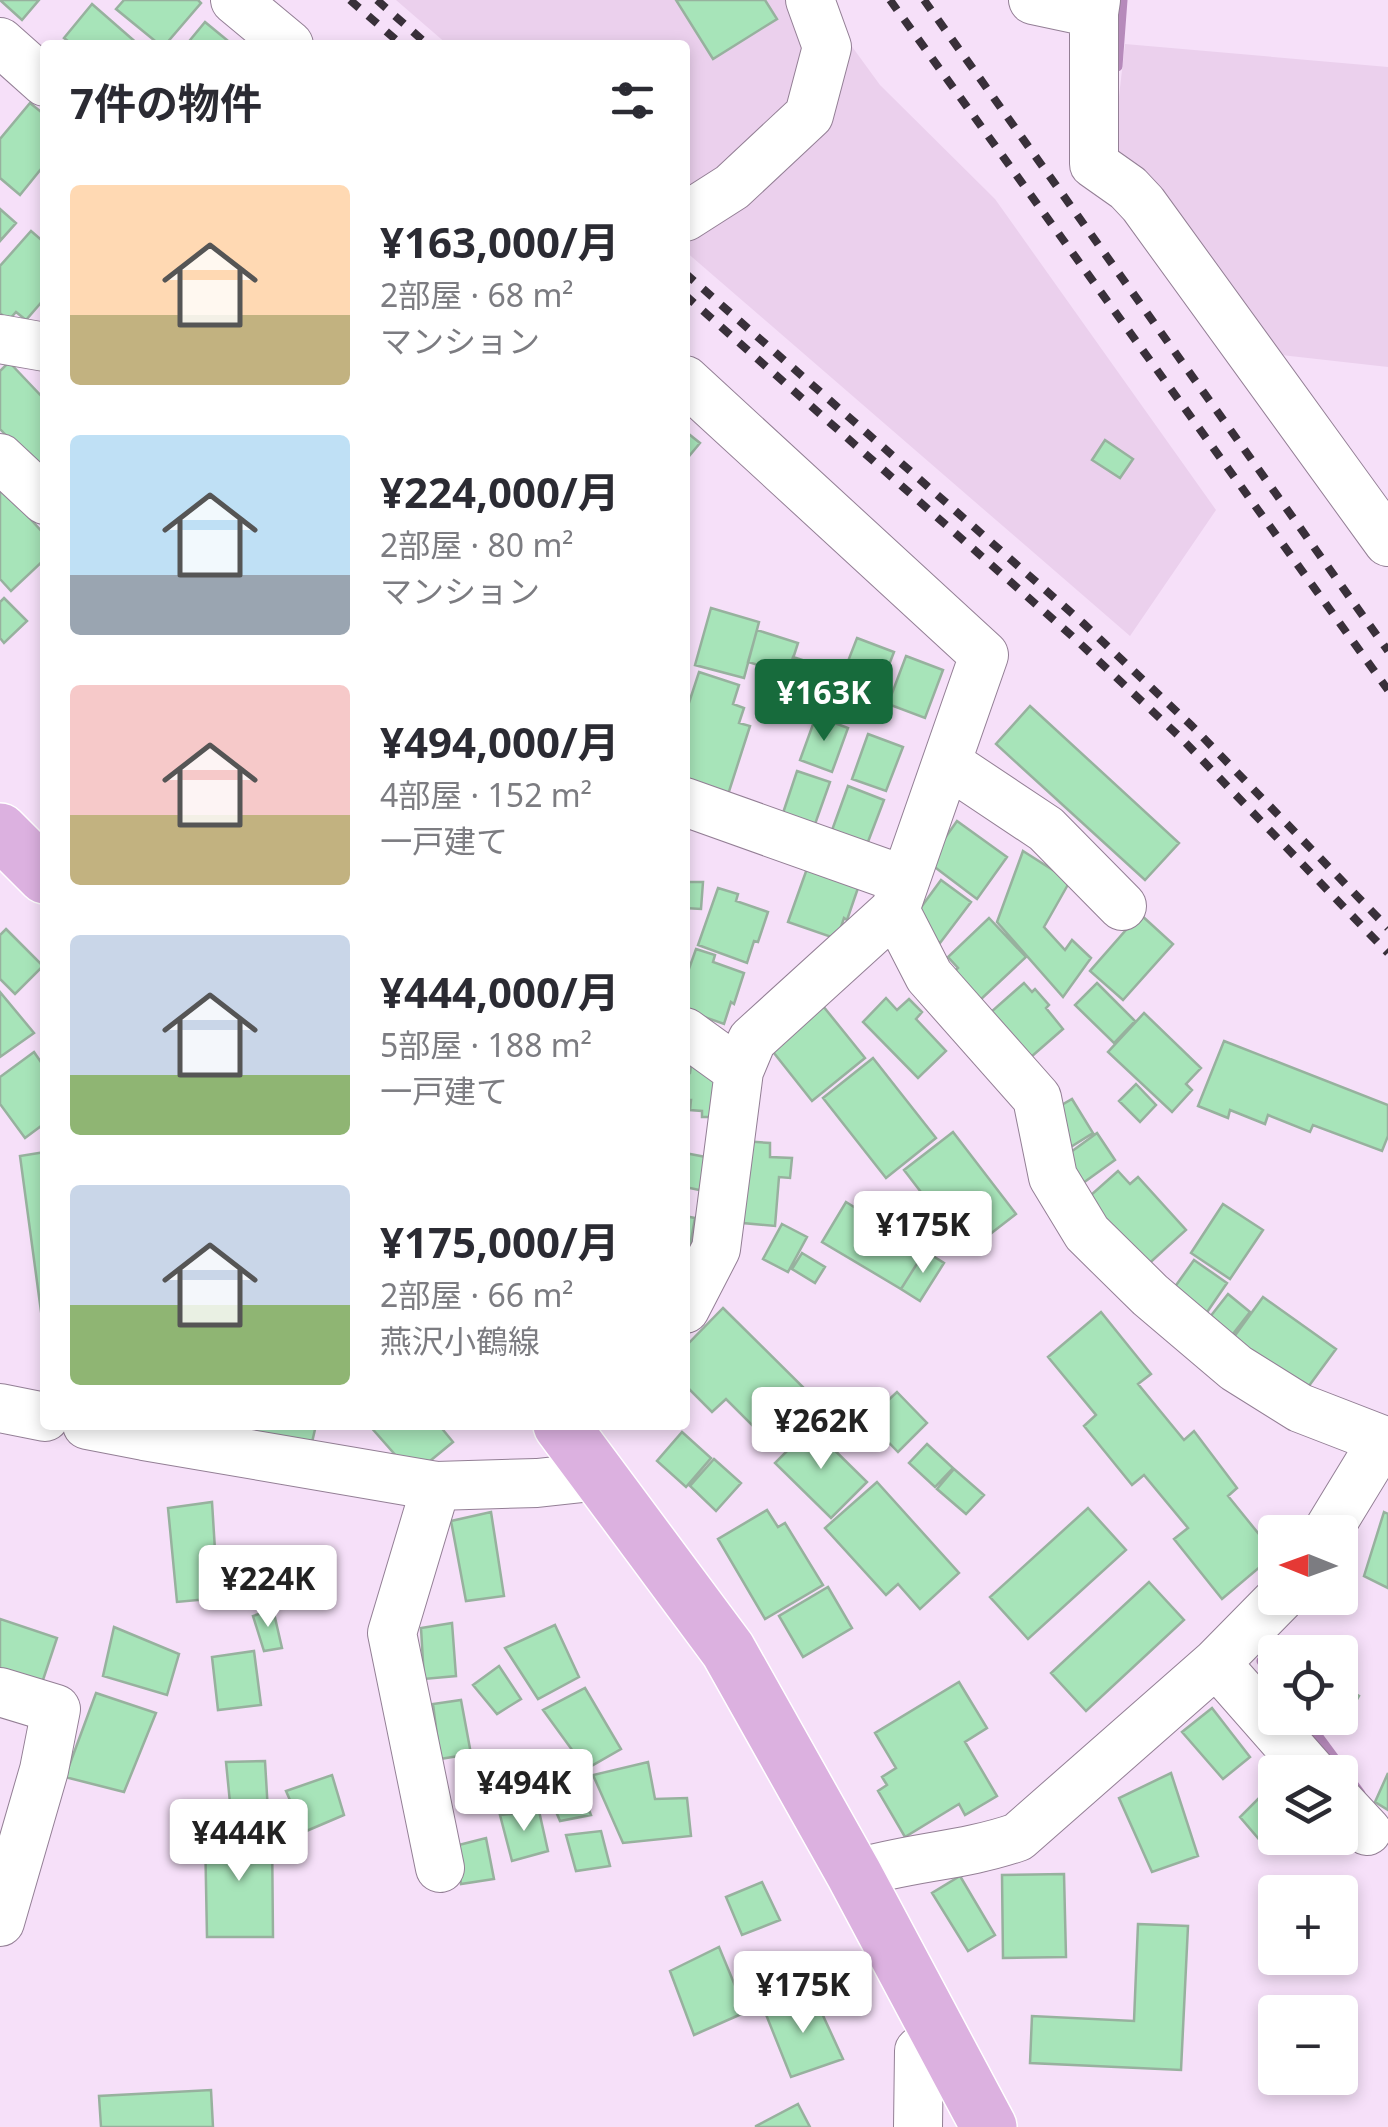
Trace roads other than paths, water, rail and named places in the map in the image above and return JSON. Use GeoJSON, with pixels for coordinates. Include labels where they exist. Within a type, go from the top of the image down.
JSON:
{"type":"FeatureCollection","features":[{"type":"Feature","properties":{"kind":"main road"},"geometry":{"type":"LineString","coordinates":[[580,1441],[728,1650],[854,1874],[989,2127]]}},
{"type":"Feature","properties":{"kind":"street"},"geometry":{"type":"LineString","coordinates":[[235,0],[283,40]]}},
{"type":"Feature","properties":{"kind":"street"},"geometry":{"type":"LineString","coordinates":[[690,214],[732,187],[809,114],[827,47],[810,0]]}},
{"type":"Feature","properties":{"kind":"street"},"geometry":{"type":"LineString","coordinates":[[1033,0],[1095,7],[1094,164],[1143,204],[1388,542]]}},
{"type":"Feature","properties":{"kind":"street"},"geometry":{"type":"LineString","coordinates":[[0,42],[40,78]]}},
{"type":"Feature","properties":{"kind":"street"},"geometry":{"type":"LineString","coordinates":[[0,339],[40,346]]}},
{"type":"Feature","properties":{"kind":"street"},"geometry":{"type":"LineString","coordinates":[[690,385],[984,655],[899,895],[752,1040],[739,1070],[716,1249],[690,1300]]}},
{"type":"Feature","properties":{"kind":"street"},"geometry":{"type":"LineString","coordinates":[[0,458],[40,495]]}},
{"type":"Feature","properties":{"kind":"street"},"geometry":{"type":"LineString","coordinates":[[946,763],[1046,829],[1122,906]]}},
{"type":"Feature","properties":{"kind":"street"},"geometry":{"type":"LineString","coordinates":[[690,804],[899,895],[929,976],[1037,1098],[1053,1178],[1087,1233],[1150,1295],[1236,1368],[1300,1408],[1385,1441],[1338,1515]]}},
{"type":"Feature","properties":{"kind":"street"},"geometry":{"type":"LineString","coordinates":[[690,1036],[739,1070]]}},
{"type":"Feature","properties":{"kind":"street"},"geometry":{"type":"LineString","coordinates":[[0,1408],[40,1416]]}},
{"type":"Feature","properties":{"kind":"street"},"geometry":{"type":"LineString","coordinates":[[161,1430],[436,1486],[537,1483],[580,1441]]}},
{"type":"Feature","properties":{"kind":"street"},"geometry":{"type":"LineString","coordinates":[[436,1486],[392,1632],[440,1868]]}},
{"type":"Feature","properties":{"kind":"street"},"geometry":{"type":"LineString","coordinates":[[854,1874],[892,1863],[988,1848],[1018,1837],[1216,1663],[1263,1615]]}},
{"type":"Feature","properties":{"kind":"street"},"geometry":{"type":"LineString","coordinates":[[1216,1663],[1297,1755]]}},
{"type":"Feature","properties":{"kind":"street"},"geometry":{"type":"LineString","coordinates":[[0,1692],[56,1708],[44,1770],[0,1922]]}},
{"type":"Feature","properties":{"kind":"street"},"geometry":{"type":"LineString","coordinates":[[918,2127],[919,2051],[940,2032]]}},
{"type":"Feature","properties":{"kind":"waterway"},"geometry":{"type":"LineString","coordinates":[[1117,66],[1122,0]]}},
{"type":"Feature","properties":{"kind":"waterway"},"geometry":{"type":"LineString","coordinates":[[1317,1735],[1360,1794]]}},
{"type":"Feature","properties":{"kind":"railway"},"geometry":{"type":"LineString","coordinates":[[350,0],[396,40]]}},
{"type":"Feature","properties":{"kind":"railway"},"geometry":{"type":"LineString","coordinates":[[377,0],[422,40]]}},
{"type":"Feature","properties":{"kind":"railway"},"geometry":{"type":"LineString","coordinates":[[890,0],[1388,690]]}},
{"type":"Feature","properties":{"kind":"railway"},"geometry":{"type":"LineString","coordinates":[[924,0],[1388,651]]}},
{"type":"Feature","properties":{"kind":"railway"},"geometry":{"type":"LineString","coordinates":[[690,277],[1083,623],[1192,726],[1388,928]]}},
{"type":"Feature","properties":{"kind":"railway"},"geometry":{"type":"LineString","coordinates":[[690,299],[1072,636],[1181,738],[1388,953]]}}]}
